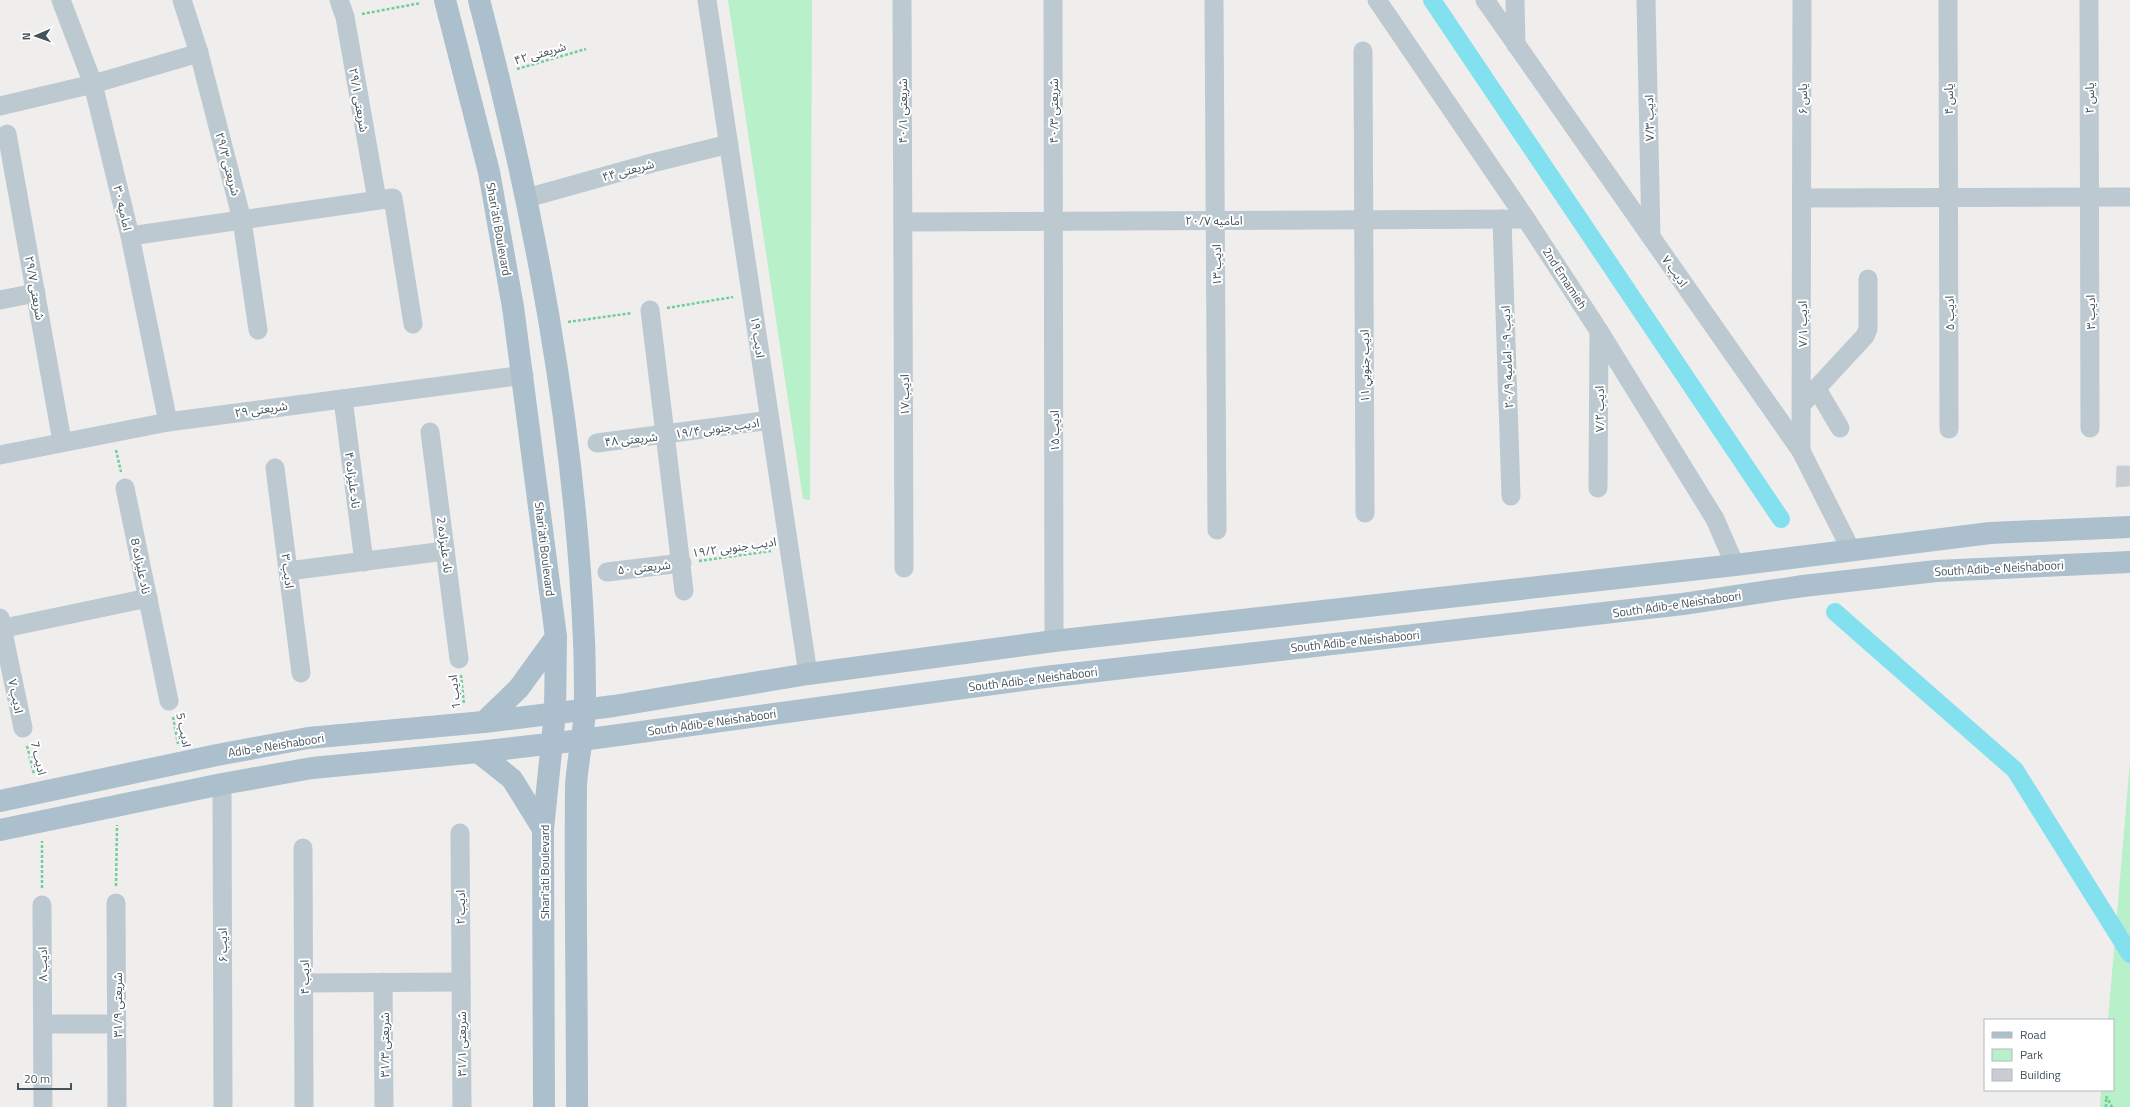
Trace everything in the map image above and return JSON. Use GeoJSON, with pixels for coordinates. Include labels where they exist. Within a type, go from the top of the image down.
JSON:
{"type":"FeatureCollection","features":[{"type":"Feature","properties":{"kind":"main road","name":"Shari'ati Boulevard"},"geometry":{"type":"LineString","coordinates":[[445,0],[489,172],[524,375],[556,637],[553,743],[543,829],[544,1107]]}},
{"type":"Feature","properties":{"kind":"main road"},"geometry":{"type":"LineString","coordinates":[[479,0],[499,74],[527,198],[547,309],[568,445],[584,641],[585,708],[576,783],[578,1107]]}},
{"type":"Feature","properties":{"kind":"main road"},"geometry":{"type":"LineString","coordinates":[[585,708],[614,706],[808,674],[1054,641],[1735,565],[1990,533],[2130,527]]}},
{"type":"Feature","properties":{"kind":"main road","name":"South Adib-e Neishaboori"},"geometry":{"type":"LineString","coordinates":[[553,743],[1045,677],[1683,604],[1803,586],[1936,571],[2130,562]]}},
{"type":"Feature","properties":{"kind":"main road"},"geometry":{"type":"LineString","coordinates":[[475,723],[519,688],[556,637]]}},
{"type":"Feature","properties":{"kind":"main road","name":"Adib-e Neishaboori"},"geometry":{"type":"LineString","coordinates":[[0,801],[182,762],[308,738],[475,723],[585,708]]}},
{"type":"Feature","properties":{"kind":"main road"},"geometry":{"type":"LineString","coordinates":[[0,830],[42,820],[222,784],[312,768],[478,752],[553,743]]}},
{"type":"Feature","properties":{"kind":"main road"},"geometry":{"type":"LineString","coordinates":[[478,752],[512,780],[543,829]]}},
{"type":"Feature","properties":{"kind":"street","name":"امامیه ۳۰"},"geometry":{"type":"LineString","coordinates":[[60,0],[93,84],[130,236],[168,422]]}},
{"type":"Feature","properties":{"kind":"street","name":"شریعتی ۲۹/۳"},"geometry":{"type":"LineString","coordinates":[[182,0],[199,54],[242,220],[258,330]]}},
{"type":"Feature","properties":{"kind":"street","name":"ادیب ۱۹"},"geometry":{"type":"LineString","coordinates":[[707,0],[808,674]]}},
{"type":"Feature","properties":{"kind":"street","name":"شریعتی ۴۰/۱"},"geometry":{"type":"LineString","coordinates":[[902,0],[903,222]]}},
{"type":"Feature","properties":{"kind":"street","name":"شریعتی ۴۰/۳"},"geometry":{"type":"LineString","coordinates":[[1053,0],[1054,221]]}},
{"type":"Feature","properties":{"kind":"street","name":"ادیب ۱۳"},"geometry":{"type":"LineString","coordinates":[[1214,0],[1217,530]]}},
{"type":"Feature","properties":{"kind":"street","name":"2nd Emamieh"},"geometry":{"type":"LineString","coordinates":[[1377,0],[1526,219],[1599,331],[1715,519],[1735,565]]}},
{"type":"Feature","properties":{"kind":"street","name":"ادیب ۷"},"geometry":{"type":"LineString","coordinates":[[1485,0],[1801,450],[1851,550]]}},
{"type":"Feature","properties":{"kind":"street"},"geometry":{"type":"LineString","coordinates":[[1514,0],[1516,45]]}},
{"type":"Feature","properties":{"kind":"street","name":"ادیب ۷/۳"},"geometry":{"type":"LineString","coordinates":[[1646,0],[1651,237]]}},
{"type":"Feature","properties":{"kind":"street","name":"یاس ۶"},"geometry":{"type":"LineString","coordinates":[[1802,0],[1803,198]]}},
{"type":"Feature","properties":{"kind":"street","name":"یاس ۴"},"geometry":{"type":"LineString","coordinates":[[1948,0],[1948,197]]}},
{"type":"Feature","properties":{"kind":"street","name":"یاس ۲"},"geometry":{"type":"LineString","coordinates":[[2089,0],[2090,197]]}},
{"type":"Feature","properties":{"kind":"street","name":"شریعتی ۲۹/۱"},"geometry":{"type":"LineString","coordinates":[[342,9],[413,324]]}},
{"type":"Feature","properties":{"kind":"street","name":"ادیب جنوبي ١١"},"geometry":{"type":"LineString","coordinates":[[1363,51],[1365,513]]}},
{"type":"Feature","properties":{"kind":"street"},"geometry":{"type":"LineString","coordinates":[[0,106],[93,84],[199,54]]}},
{"type":"Feature","properties":{"kind":"street","name":"شریعتی ۲۹/۷"},"geometry":{"type":"LineString","coordinates":[[8,134],[62,441]]}},
{"type":"Feature","properties":{"kind":"street","name":"شریعتی ۴۴"},"geometry":{"type":"LineString","coordinates":[[527,198],[652,163],[729,144]]}},
{"type":"Feature","properties":{"kind":"street","name":"ادیب ۵"},"geometry":{"type":"LineString","coordinates":[[1948,197],[1949,429]]}},
{"type":"Feature","properties":{"kind":"street","name":"ادیب ۳"},"geometry":{"type":"LineString","coordinates":[[2090,197],[2090,428]]}},
{"type":"Feature","properties":{"kind":"street"},"geometry":{"type":"LineString","coordinates":[[1803,198],[2130,197]]}},
{"type":"Feature","properties":{"kind":"street","name":"ادیب ۷/۱"},"geometry":{"type":"LineString","coordinates":[[1801,450],[1803,198]]}},
{"type":"Feature","properties":{"kind":"street"},"geometry":{"type":"LineString","coordinates":[[130,236],[385,199]]}},
{"type":"Feature","properties":{"kind":"street","name":"ادیب ۹ - امامیه ۲۰/۹"},"geometry":{"type":"LineString","coordinates":[[1502,219],[1512,496]]}},
{"type":"Feature","properties":{"kind":"street","name":"امامیه ۲۰/۷"},"geometry":{"type":"LineString","coordinates":[[903,222],[1526,219]]}},
{"type":"Feature","properties":{"kind":"street","name":"ادیب ۱۵"},"geometry":{"type":"LineString","coordinates":[[1054,221],[1054,641]]}},
{"type":"Feature","properties":{"kind":"street","name":"ادیب ۱۷"},"geometry":{"type":"LineString","coordinates":[[903,222],[904,568]]}},
{"type":"Feature","properties":{"kind":"street"},"geometry":{"type":"LineString","coordinates":[[1802,404],[1865,336],[1868,329],[1868,279]]}},
{"type":"Feature","properties":{"kind":"street"},"geometry":{"type":"LineString","coordinates":[[0,300],[36,293]]}},
{"type":"Feature","properties":{"kind":"street"},"geometry":{"type":"LineString","coordinates":[[650,310],[682,563],[684,591]]}},
{"type":"Feature","properties":{"kind":"street","name":"ادیب ۷/۲"},"geometry":{"type":"LineString","coordinates":[[1598,488],[1599,331]]}},
{"type":"Feature","properties":{"kind":"street","name":"شریعتی ۲۹"},"geometry":{"type":"LineString","coordinates":[[0,455],[62,441],[168,422],[524,375]]}},
{"type":"Feature","properties":{"kind":"street"},"geometry":{"type":"LineString","coordinates":[[1817,389],[1840,428]]}},
{"type":"Feature","properties":{"kind":"street","name":"ناد علیزاده ۴"},"geometry":{"type":"LineString","coordinates":[[343,398],[364,562]]}},
{"type":"Feature","properties":{"kind":"street","name":"ادیب جنوبی ۱۹/۴"},"geometry":{"type":"LineString","coordinates":[[665,435],[770,420]]}},
{"type":"Feature","properties":{"kind":"street","name":"ناد علیزاده 2"},"geometry":{"type":"LineString","coordinates":[[430,432],[459,659]]}},
{"type":"Feature","properties":{"kind":"street","name":"شریعتی ۴۸"},"geometry":{"type":"LineString","coordinates":[[597,443],[665,435]]}},
{"type":"Feature","properties":{"kind":"street","name":"ادیب ۳"},"geometry":{"type":"LineString","coordinates":[[275,468],[301,673]]}},
{"type":"Feature","properties":{"kind":"street","name":"ناد علیزاده 8"},"geometry":{"type":"LineString","coordinates":[[125,488],[169,701]]}},
{"type":"Feature","properties":{"kind":"street"},"geometry":{"type":"LineString","coordinates":[[288,571],[445,551]]}},
{"type":"Feature","properties":{"kind":"street","name":"شریعتی ۵۰"},"geometry":{"type":"LineString","coordinates":[[607,572],[682,563]]}},
{"type":"Feature","properties":{"kind":"street"},"geometry":{"type":"LineString","coordinates":[[1,625],[148,598]]}},
{"type":"Feature","properties":{"kind":"street","name":"ادیب ۷"},"geometry":{"type":"LineString","coordinates":[[1,625],[23,728]]}},
{"type":"Feature","properties":{"kind":"street","name":"ادیب ۶"},"geometry":{"type":"LineString","coordinates":[[222,784],[223,1107]]}},
{"type":"Feature","properties":{"kind":"street","name":"ادیب ۲"},"geometry":{"type":"LineString","coordinates":[[460,832],[461,982]]}},
{"type":"Feature","properties":{"kind":"street","name":"ادیب ۴"},"geometry":{"type":"LineString","coordinates":[[303,848],[304,1107]]}},
{"type":"Feature","properties":{"kind":"street","name":"شریعتی ۳۱/۹"},"geometry":{"type":"LineString","coordinates":[[116,903],[117,1107]]}},
{"type":"Feature","properties":{"kind":"street","name":"ادیب ۸"},"geometry":{"type":"LineString","coordinates":[[42,905],[43,1107]]}},
{"type":"Feature","properties":{"kind":"street","name":"شریعتی ۳۱/۳"},"geometry":{"type":"LineString","coordinates":[[383,982],[384,1107]]}},
{"type":"Feature","properties":{"kind":"street"},"geometry":{"type":"LineString","coordinates":[[304,983],[461,982]]}},
{"type":"Feature","properties":{"kind":"street","name":"شریعتی ۳۱/۱"},"geometry":{"type":"LineString","coordinates":[[461,982],[462,1107]]}},
{"type":"Feature","properties":{"kind":"street"},"geometry":{"type":"LineString","coordinates":[[43,1024],[117,1024]]}},
{"type":"Feature","properties":{"kind":"path"},"geometry":{"type":"LineString","coordinates":[[342,9],[421,3]]}},
{"type":"Feature","properties":{"kind":"path","name":"شریعتی ۴۲"},"geometry":{"type":"LineString","coordinates":[[499,74],[586,49]]}},
{"type":"Feature","properties":{"kind":"path"},"geometry":{"type":"LineString","coordinates":[[111,432],[125,488]]}},
{"type":"Feature","properties":{"kind":"path","name":"ادیب جنوبی ۱۹/۲"},"geometry":{"type":"LineString","coordinates":[[682,563],[789,548]]}},
{"type":"Feature","properties":{"kind":"path","name":"ادیب 1"},"geometry":{"type":"LineString","coordinates":[[459,659],[475,723]]}},
{"type":"Feature","properties":{"kind":"path","name":"ادیب 5"},"geometry":{"type":"LineString","coordinates":[[169,701],[182,762]]}},
{"type":"Feature","properties":{"kind":"path","name":"ادیب 7"},"geometry":{"type":"LineString","coordinates":[[23,728],[38,792]]}},
{"type":"Feature","properties":{"kind":"path"},"geometry":{"type":"LineString","coordinates":[[116,903],[117,805]]}},
{"type":"Feature","properties":{"kind":"path"},"geometry":{"type":"LineString","coordinates":[[42,820],[42,905]]}},
{"type":"Feature","properties":{"kind":"path"},"geometry":{"type":"LineString","coordinates":[[2106,1107],[2106,1096],[2112,1107]]}},
{"type":"Feature","properties":{"kind":"green space"},"geometry":{"type":"Polygon","coordinates":[[[728,0],[812,0],[810,500],[803,499],[728,0]]]}},
{"type":"Feature","properties":{"kind":"green space"},"geometry":{"type":"Polygon","coordinates":[[[2130,761],[2130,1107],[2100,1107],[2101,1091],[2114,1091],[2114,1019],[2108,1019],[2130,761]]]}},
{"type":"Feature","properties":{"kind":"building"},"geometry":{"type":"Polygon","coordinates":[[[2117,466],[2130,466],[2130,486],[2116,487],[2117,466]]]}},
{"type":"Feature","properties":{"kind":"waterway"},"geometry":{"type":"LineString","coordinates":[[1432,0],[1781,519]]}},
{"type":"Feature","properties":{"kind":"waterway"},"geometry":{"type":"LineString","coordinates":[[1835,612],[2015,770],[2130,954]]}}]}
